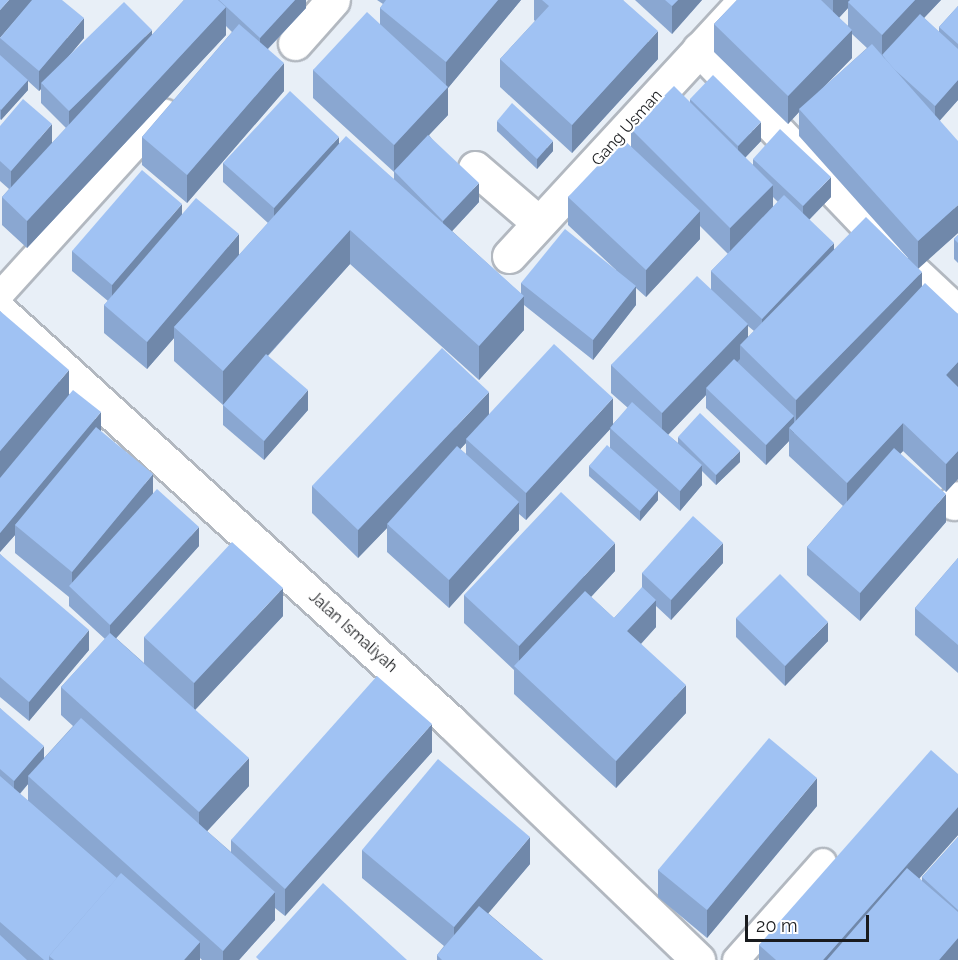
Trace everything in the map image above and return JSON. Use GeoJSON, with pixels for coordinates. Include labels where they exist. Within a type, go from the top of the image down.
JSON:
{"type":"FeatureCollection","features":[{"type":"Feature","properties":{"kind":"street"},"geometry":{"type":"LineString","coordinates":[[295,43],[333,0]]}},
{"type":"Feature","properties":{"kind":"street","name":"Gang Usman"},"geometry":{"type":"LineString","coordinates":[[509,256],[744,0]]}},
{"type":"Feature","properties":{"kind":"street"},"geometry":{"type":"LineString","coordinates":[[699,49],[897,256],[958,313]]}},
{"type":"Feature","properties":{"kind":"street"},"geometry":{"type":"LineString","coordinates":[[475,168],[539,223]]}},
{"type":"Feature","properties":{"kind":"street","name":"Jalan Ismaliyah"},"geometry":{"type":"LineString","coordinates":[[0,311],[451,722],[682,955]]}},
{"type":"Feature","properties":{"kind":"lane"},"geometry":{"type":"LineString","coordinates":[[0,295],[180,96]]}},
{"type":"Feature","properties":{"kind":"lane"},"geometry":{"type":"LineString","coordinates":[[736,960],[823,862]]}},
{"type":"Feature","properties":{"kind":"building"},"geometry":{"type":"Polygon","coordinates":[[[0,0],[9,0],[0,10],[0,0]]]}},
{"type":"Feature","properties":{"kind":"building"},"geometry":{"type":"Polygon","coordinates":[[[32,0],[62,0],[84,18],[39,71],[0,38],[32,0]]]}},
{"type":"Feature","properties":{"kind":"building"},"geometry":{"type":"Polygon","coordinates":[[[184,0],[218,0],[226,7],[27,221],[2,197],[184,0]]]}},
{"type":"Feature","properties":{"kind":"building"},"geometry":{"type":"Polygon","coordinates":[[[219,0],[295,0],[260,38],[219,0]]]}},
{"type":"Feature","properties":{"kind":"building"},"geometry":{"type":"Polygon","coordinates":[[[386,0],[498,0],[446,62],[380,8],[386,0]]]}},
{"type":"Feature","properties":{"kind":"building"},"geometry":{"type":"Polygon","coordinates":[[[542,0],[623,0],[658,31],[572,125],[500,59],[549,6],[542,0]]]}},
{"type":"Feature","properties":{"kind":"building"},"geometry":{"type":"Polygon","coordinates":[[[665,0],[678,0],[672,6],[665,0]]]}},
{"type":"Feature","properties":{"kind":"building"},"geometry":{"type":"Polygon","coordinates":[[[737,0],[821,0],[852,30],[788,96],[714,24],[737,0]]]}},
{"type":"Feature","properties":{"kind":"building"},"geometry":{"type":"Polygon","coordinates":[[[850,0],[915,0],[882,35],[848,2],[850,0]]]}},
{"type":"Feature","properties":{"kind":"building"},"geometry":{"type":"Polygon","coordinates":[[[124,2],[152,30],[69,111],[41,83],[124,2]]]}},
{"type":"Feature","properties":{"kind":"building"},"geometry":{"type":"Polygon","coordinates":[[[958,6],[958,44],[939,27],[958,6]]]}},
{"type":"Feature","properties":{"kind":"building"},"geometry":{"type":"Polygon","coordinates":[[[367,12],[448,87],[394,145],[313,70],[367,12]]]}},
{"type":"Feature","properties":{"kind":"building"},"geometry":{"type":"Polygon","coordinates":[[[920,14],[958,49],[958,80],[935,106],[882,55],[920,14]]]}},
{"type":"Feature","properties":{"kind":"building"},"geometry":{"type":"Polygon","coordinates":[[[239,24],[284,63],[187,175],[142,137],[239,24]]]}},
{"type":"Feature","properties":{"kind":"building"},"geometry":{"type":"Polygon","coordinates":[[[872,44],[958,141],[958,205],[918,241],[799,109],[872,44]]]}},
{"type":"Feature","properties":{"kind":"building"},"geometry":{"type":"Polygon","coordinates":[[[0,55],[28,80],[1,110],[0,109],[0,55]]]}},
{"type":"Feature","properties":{"kind":"building"},"geometry":{"type":"Polygon","coordinates":[[[713,75],[761,122],[738,146],[690,99],[713,75]]]}},
{"type":"Feature","properties":{"kind":"building"},"geometry":{"type":"Polygon","coordinates":[[[674,86],[773,185],[730,228],[631,129],[674,86]]]}},
{"type":"Feature","properties":{"kind":"building"},"geometry":{"type":"Polygon","coordinates":[[[290,91],[339,137],[274,208],[223,163],[290,91]]]}},
{"type":"Feature","properties":{"kind":"building"},"geometry":{"type":"Polygon","coordinates":[[[23,99],[52,124],[11,171],[0,161],[0,126],[23,99]]]}},
{"type":"Feature","properties":{"kind":"building"},"geometry":{"type":"Polygon","coordinates":[[[512,103],[553,141],[537,159],[497,121],[512,103]]]}},
{"type":"Feature","properties":{"kind":"building"},"geometry":{"type":"Polygon","coordinates":[[[780,129],[831,177],[803,206],[753,159],[780,129]]]}},
{"type":"Feature","properties":{"kind":"building"},"geometry":{"type":"Polygon","coordinates":[[[428,135],[479,183],[443,221],[394,171],[428,135]]]}},
{"type":"Feature","properties":{"kind":"building"},"geometry":{"type":"Polygon","coordinates":[[[346,136],[524,296],[479,346],[350,230],[223,371],[174,327],[346,136]]]}},
{"type":"Feature","properties":{"kind":"building"},"geometry":{"type":"Polygon","coordinates":[[[623,139],[700,211],[646,270],[568,197],[623,139]]]}},
{"type":"Feature","properties":{"kind":"building"},"geometry":{"type":"Polygon","coordinates":[[[142,170],[182,204],[112,285],[72,251],[142,170]]]}},
{"type":"Feature","properties":{"kind":"building"},"geometry":{"type":"Polygon","coordinates":[[[784,195],[834,243],[762,319],[711,271],[784,195]]]}},
{"type":"Feature","properties":{"kind":"building"},"geometry":{"type":"Polygon","coordinates":[[[196,198],[239,234],[147,342],[104,305],[196,198]]]}},
{"type":"Feature","properties":{"kind":"building"},"geometry":{"type":"Polygon","coordinates":[[[866,217],[922,272],[796,400],[740,345],[866,217]]]}},
{"type":"Feature","properties":{"kind":"building"},"geometry":{"type":"Polygon","coordinates":[[[565,229],[636,286],[593,340],[521,283],[565,229]]]}},
{"type":"Feature","properties":{"kind":"building"},"geometry":{"type":"Polygon","coordinates":[[[697,276],[748,324],[662,413],[611,365],[697,276]]]}},
{"type":"Feature","properties":{"kind":"building"},"geometry":{"type":"Polygon","coordinates":[[[925,283],[958,314],[958,362],[946,375],[958,387],[958,451],[946,464],[903,423],[847,483],[789,428],[925,283]]]}},
{"type":"Feature","properties":{"kind":"building"},"geometry":{"type":"Polygon","coordinates":[[[0,311],[69,370],[0,451],[0,311]]]}},
{"type":"Feature","properties":{"kind":"building"},"geometry":{"type":"Polygon","coordinates":[[[554,344],[613,398],[526,493],[466,439],[554,344]]]}},
{"type":"Feature","properties":{"kind":"building"},"geometry":{"type":"Polygon","coordinates":[[[442,348],[489,392],[358,530],[312,486],[442,348]]]}},
{"type":"Feature","properties":{"kind":"building"},"geometry":{"type":"Polygon","coordinates":[[[266,354],[308,390],[264,441],[223,405],[266,354]]]}},
{"type":"Feature","properties":{"kind":"building"},"geometry":{"type":"Polygon","coordinates":[[[734,359],[794,416],[766,445],[706,388],[734,359]]]}},
{"type":"Feature","properties":{"kind":"building"},"geometry":{"type":"Polygon","coordinates":[[[73,390],[101,412],[0,533],[0,478],[73,390]]]}},
{"type":"Feature","properties":{"kind":"building"},"geometry":{"type":"Polygon","coordinates":[[[632,402],[702,465],[680,491],[610,428],[632,402]]]}},
{"type":"Feature","properties":{"kind":"building"},"geometry":{"type":"Polygon","coordinates":[[[700,413],[740,451],[716,475],[678,437],[700,413]]]}},
{"type":"Feature","properties":{"kind":"building"},"geometry":{"type":"Polygon","coordinates":[[[96,427],[153,474],[72,572],[15,525],[96,427]]]}},
{"type":"Feature","properties":{"kind":"building"},"geometry":{"type":"Polygon","coordinates":[[[607,445],[658,490],[640,511],[589,466],[607,445]]]}},
{"type":"Feature","properties":{"kind":"building"},"geometry":{"type":"Polygon","coordinates":[[[457,446],[519,502],[449,580],[387,524],[457,446]]]}},
{"type":"Feature","properties":{"kind":"building"},"geometry":{"type":"Polygon","coordinates":[[[894,448],[946,494],[860,593],[807,547],[894,448]]]}},
{"type":"Feature","properties":{"kind":"building"},"geometry":{"type":"Polygon","coordinates":[[[157,489],[199,527],[110,625],[69,586],[157,489]]]}},
{"type":"Feature","properties":{"kind":"building"},"geometry":{"type":"Polygon","coordinates":[[[561,492],[615,543],[519,646],[464,595],[561,492]]]}},
{"type":"Feature","properties":{"kind":"building"},"geometry":{"type":"Polygon","coordinates":[[[693,516],[723,543],[671,600],[642,573],[693,516]]]}},
{"type":"Feature","properties":{"kind":"building"},"geometry":{"type":"Polygon","coordinates":[[[232,542],[283,588],[194,683],[144,637],[232,542]]]}},
{"type":"Feature","properties":{"kind":"building"},"geometry":{"type":"Polygon","coordinates":[[[0,554],[89,630],[29,702],[0,677],[0,554]]]}},
{"type":"Feature","properties":{"kind":"building"},"geometry":{"type":"Polygon","coordinates":[[[958,558],[958,645],[915,608],[958,558]]]}},
{"type":"Feature","properties":{"kind":"building"},"geometry":{"type":"Polygon","coordinates":[[[780,574],[828,622],[785,666],[736,618],[780,574]]]}},
{"type":"Feature","properties":{"kind":"building"},"geometry":{"type":"Polygon","coordinates":[[[642,587],[656,600],[627,631],[686,685],[616,761],[514,666],[585,591],[614,618],[642,587]]]}},
{"type":"Feature","properties":{"kind":"building"},"geometry":{"type":"Polygon","coordinates":[[[110,633],[249,758],[199,812],[61,687],[110,633]]]}},
{"type":"Feature","properties":{"kind":"building"},"geometry":{"type":"Polygon","coordinates":[[[377,676],[432,724],[285,889],[231,840],[377,676]]]}},
{"type":"Feature","properties":{"kind":"building"},"geometry":{"type":"Polygon","coordinates":[[[0,708],[44,746],[14,781],[0,769],[0,708]]]}},
{"type":"Feature","properties":{"kind":"building"},"geometry":{"type":"Polygon","coordinates":[[[81,718],[275,892],[223,951],[28,776],[81,718]]]}},
{"type":"Feature","properties":{"kind":"building"},"geometry":{"type":"Polygon","coordinates":[[[769,738],[817,778],[707,910],[658,870],[769,738]]]}},
{"type":"Feature","properties":{"kind":"building"},"geometry":{"type":"Polygon","coordinates":[[[931,750],[958,774],[958,807],[823,960],[776,960],[759,945],[931,750]]]}},
{"type":"Feature","properties":{"kind":"building"},"geometry":{"type":"Polygon","coordinates":[[[438,759],[530,837],[454,927],[362,850],[438,759]]]}},
{"type":"Feature","properties":{"kind":"building"},"geometry":{"type":"Polygon","coordinates":[[[0,776],[117,878],[49,956],[49,960],[44,960],[0,922],[0,776]]]}},
{"type":"Feature","properties":{"kind":"building"},"geometry":{"type":"Polygon","coordinates":[[[958,837],[958,910],[922,877],[958,837]]]}},
{"type":"Feature","properties":{"kind":"building"},"geometry":{"type":"Polygon","coordinates":[[[907,868],[958,912],[958,938],[939,960],[827,960],[907,868]]]}},
{"type":"Feature","properties":{"kind":"building"},"geometry":{"type":"Polygon","coordinates":[[[121,873],[200,942],[184,960],[54,960],[49,956],[121,873]]]}},
{"type":"Feature","properties":{"kind":"building"},"geometry":{"type":"Polygon","coordinates":[[[323,883],[407,960],[259,960],[256,957],[323,883]]]}},
{"type":"Feature","properties":{"kind":"building"},"geometry":{"type":"Polygon","coordinates":[[[479,906],[543,960],[442,960],[437,955],[479,906]]]}},
{"type":"Feature","properties":{"kind":"building"},"geometry":{"type":"Polygon","coordinates":[[[0,935],[27,960],[0,960],[0,935]]]}}]}
